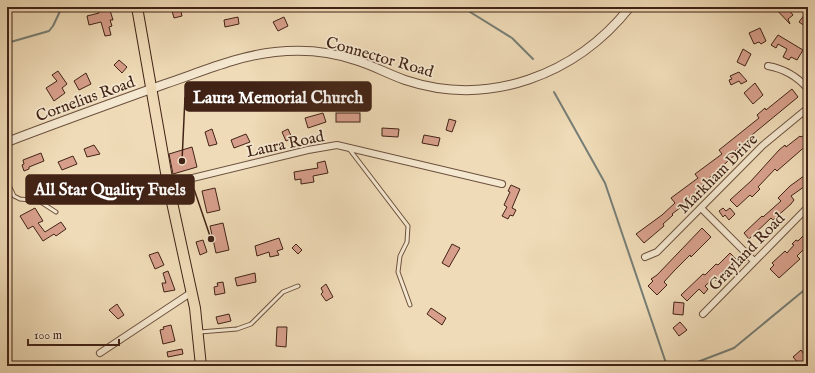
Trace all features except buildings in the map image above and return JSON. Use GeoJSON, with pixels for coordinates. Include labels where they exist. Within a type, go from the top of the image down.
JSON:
{"type":"FeatureCollection","features":[{"type":"Feature","properties":{"kind":"main road"},"geometry":{"type":"LineString","coordinates":[[136,7],[168,184],[192,292],[201,366]]}},
{"type":"Feature","properties":{"kind":"street","name":"Connector Road"},"geometry":{"type":"LineString","coordinates":[[150,90],[233,61],[260,54],[288,51],[325,53],[340,56],[371,66],[405,80],[424,85],[469,89],[505,86],[540,76],[571,61],[601,39],[630,7]]}},
{"type":"Feature","properties":{"kind":"street"},"geometry":{"type":"LineString","coordinates":[[768,66],[788,72],[808,89]]}},
{"type":"Feature","properties":{"kind":"street","name":"Cornelius Road"},"geometry":{"type":"LineString","coordinates":[[7,142],[150,90]]}},
{"type":"Feature","properties":{"kind":"street","name":"Markham Drive"},"geometry":{"type":"LineString","coordinates":[[645,257],[657,252],[762,146],[808,108]]}},
{"type":"Feature","properties":{"kind":"street","name":"Laura Road"},"geometry":{"type":"LineString","coordinates":[[168,184],[308,150],[337,146],[502,184]]}},
{"type":"Feature","properties":{"kind":"street","name":"Grayland Road"},"geometry":{"type":"LineString","coordinates":[[703,314],[808,207]]}},
{"type":"Feature","properties":{"kind":"street"},"geometry":{"type":"LineString","coordinates":[[701,208],[754,261]]}},
{"type":"Feature","properties":{"kind":"street"},"geometry":{"type":"LineString","coordinates":[[100,353],[192,292]]}},
{"type":"Feature","properties":{"kind":"lane"},"geometry":{"type":"LineString","coordinates":[[349,148],[408,226],[407,242],[400,256],[398,272],[410,305]]}},
{"type":"Feature","properties":{"kind":"lane"},"geometry":{"type":"LineString","coordinates":[[7,181],[14,196],[20,199],[39,201],[56,212]]}},
{"type":"Feature","properties":{"kind":"lane"},"geometry":{"type":"LineString","coordinates":[[198,332],[237,329],[251,324],[283,292],[298,286]]}},
{"type":"Feature","properties":{"kind":"waterway"},"geometry":{"type":"LineString","coordinates":[[7,43],[49,31],[62,7]]}},
{"type":"Feature","properties":{"kind":"waterway"},"geometry":{"type":"LineString","coordinates":[[462,7],[512,38],[533,59]]}},
{"type":"Feature","properties":{"kind":"waterway"},"geometry":{"type":"LineString","coordinates":[[554,92],[605,183],[667,366]]}},
{"type":"Feature","properties":{"kind":"waterway"},"geometry":{"type":"LineString","coordinates":[[687,366],[734,348],[808,287]]}},
{"type":"Feature","properties":{"kind":"place","name":"Laura Memorial Church"},"geometry":{"type":"Point","coordinates":[182,161]}},
{"type":"Feature","properties":{"kind":"place","name":"All Star Quality Fuels"},"geometry":{"type":"Point","coordinates":[211,239]}}]}
